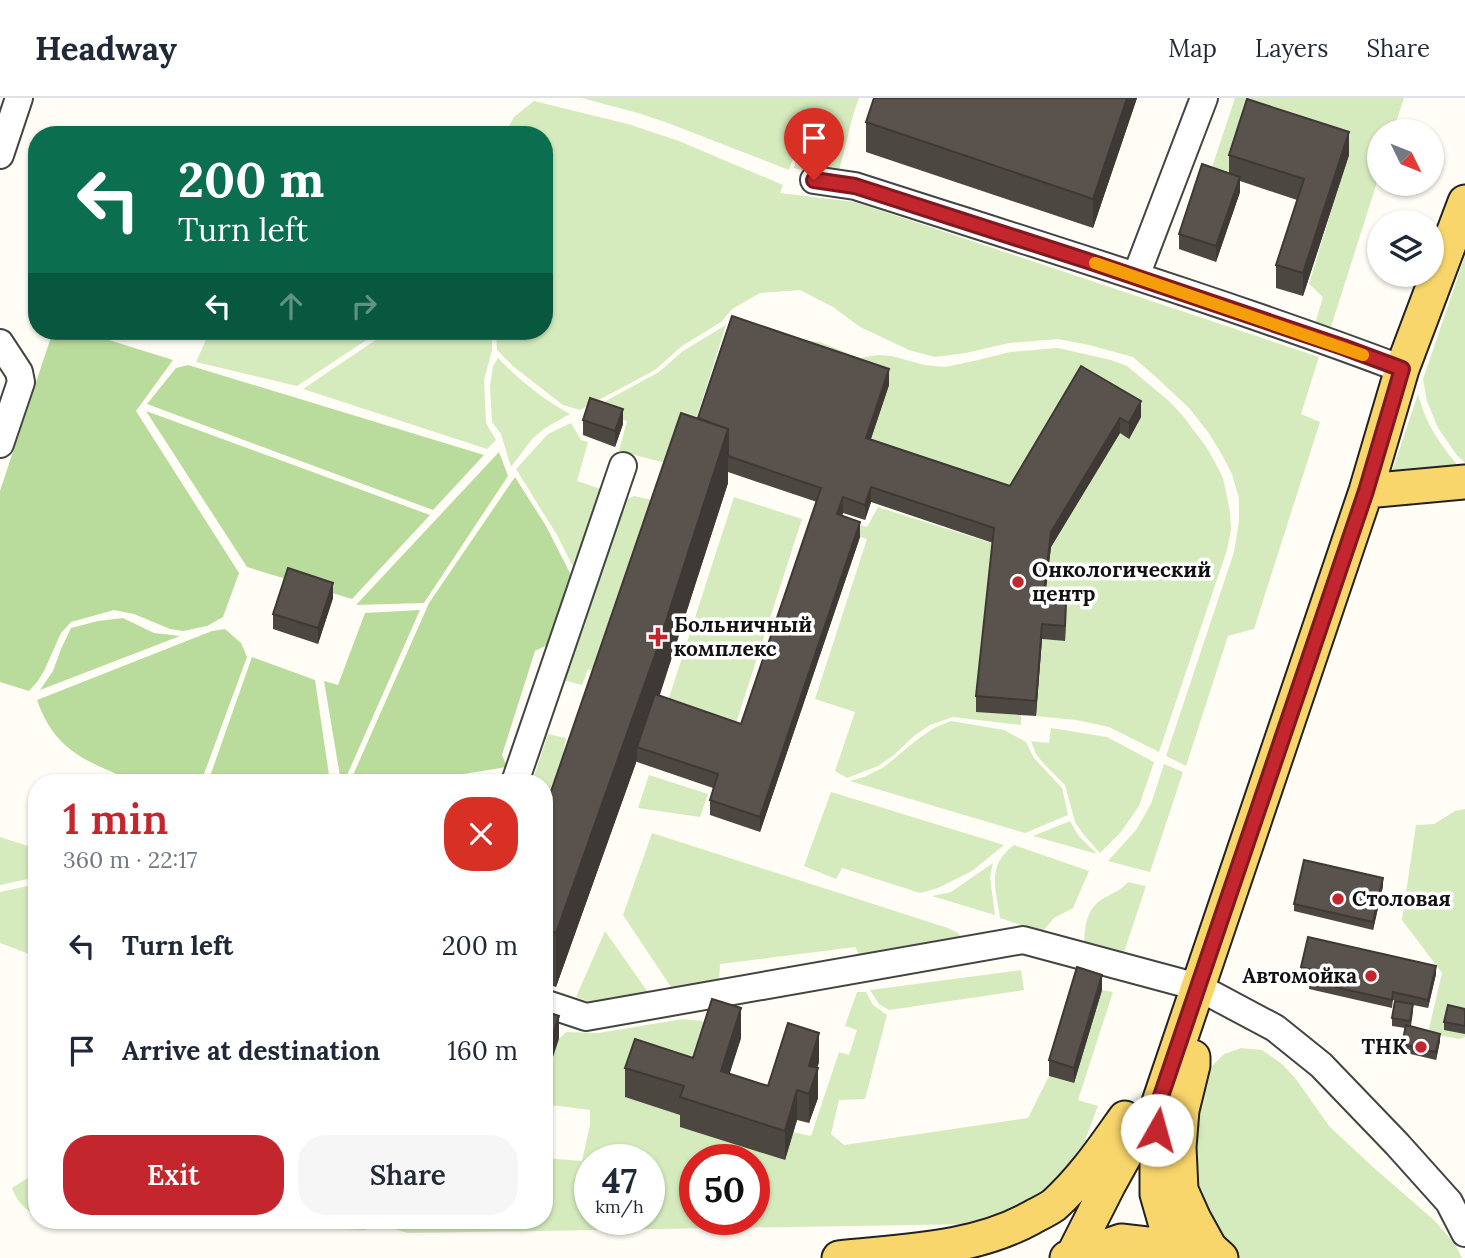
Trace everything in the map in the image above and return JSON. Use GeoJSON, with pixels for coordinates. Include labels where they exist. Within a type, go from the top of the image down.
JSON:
{"type":"FeatureCollection","features":[{"type":"Feature","properties":{"kind":"main road"},"geometry":{"type":"LineString","coordinates":[[1070,1258],[1130,1146],[1157,1108],[1366,491],[1402,369],[1465,202]]}},
{"type":"Feature","properties":{"kind":"main road"},"geometry":{"type":"LineString","coordinates":[[1366,491],[1465,482]]}},
{"type":"Feature","properties":{"kind":"main road"},"geometry":{"type":"LineString","coordinates":[[839,1258],[921,1250],[975,1241],[1017,1226],[1052,1206],[1078,1180],[1136,1103],[1196,993]]}},
{"type":"Feature","properties":{"kind":"main road"},"geometry":{"type":"LineString","coordinates":[[1196,993],[1193,1065],[1182,1110],[1179,1147],[1181,1190],[1204,1238],[1221,1258]]}},
{"type":"Feature","properties":{"kind":"main road"},"geometry":{"type":"LineString","coordinates":[[1157,1108],[1157,1194],[1169,1236],[1182,1258]]}},
{"type":"Feature","properties":{"kind":"main road"},"geometry":{"type":"LineString","coordinates":[[1070,1258],[1121,1241],[1147,1244],[1174,1258]]}},
{"type":"Feature","properties":{"kind":"lane"},"geometry":{"type":"LineString","coordinates":[[0,155],[19,98]]}},
{"type":"Feature","properties":{"kind":"lane"},"geometry":{"type":"LineString","coordinates":[[1136,276],[1204,98]]}},
{"type":"Feature","properties":{"kind":"lane"},"geometry":{"type":"LineString","coordinates":[[814,180],[855,186],[1136,276],[1402,369]]}},
{"type":"Feature","properties":{"kind":"lane"},"geometry":{"type":"LineString","coordinates":[[0,343],[19,372],[21,382],[0,444]]}},
{"type":"Feature","properties":{"kind":"lane"},"geometry":{"type":"LineString","coordinates":[[517,774],[622,466]]}},
{"type":"Feature","properties":{"kind":"lane"},"geometry":{"type":"LineString","coordinates":[[553,1006],[586,1017],[1023,940],[1196,993],[1275,1028],[1321,1065],[1397,1144],[1449,1202],[1465,1233]]}},
{"type":"Feature","properties":{"kind":"green space"},"geometry":{"type":"Polygon","coordinates":[[[582,98],[859,98],[837,179],[794,168],[801,135],[789,170],[668,123],[582,98]]]}},
{"type":"Feature","properties":{"kind":"green space"},"geometry":{"type":"Polygon","coordinates":[[[1235,98],[1404,98],[1397,119],[1367,119],[1367,196],[1373,196],[1330,330],[1315,324],[1323,297],[1309,284],[1348,155],[1247,122],[1226,187],[1208,179],[1235,98]]]}},
{"type":"Feature","properties":{"kind":"green space"},"geometry":{"type":"Polygon","coordinates":[[[534,101],[628,124],[679,141],[783,185],[780,193],[855,202],[1319,357],[1301,414],[1320,422],[1254,629],[1228,636],[1186,766],[1166,756],[1234,552],[1239,521],[1239,499],[1232,474],[1208,432],[1189,408],[1133,357],[1058,339],[1009,343],[935,357],[909,350],[860,327],[833,307],[800,290],[760,293],[732,309],[721,322],[682,346],[655,370],[580,410],[563,405],[514,367],[497,350],[496,340],[553,340],[553,126],[509,126],[514,117],[534,101]]]}},
{"type":"Feature","properties":{"kind":"green space"},"geometry":{"type":"Polygon","coordinates":[[[1465,256],[1465,463],[1438,428],[1427,401],[1423,379],[1465,256]]]}},
{"type":"Feature","properties":{"kind":"green space"},"geometry":{"type":"Polygon","coordinates":[[[726,325],[681,467],[619,451],[627,421],[591,409],[659,372],[683,351],[726,325]]]}},
{"type":"Feature","properties":{"kind":"green space"},"geometry":{"type":"Polygon","coordinates":[[[732,332],[820,342],[860,358],[892,356],[924,365],[945,367],[1010,352],[1058,348],[1127,366],[1169,401],[1207,448],[1223,478],[1231,529],[1227,550],[1159,752],[1109,727],[1036,716],[1042,639],[1065,641],[1066,619],[1043,617],[1051,547],[1120,433],[1129,438],[1141,416],[1010,502],[866,453],[889,385],[732,332]]]}},
{"type":"Feature","properties":{"kind":"green space"},"geometry":{"type":"Polygon","coordinates":[[[50,340],[109,340],[173,360],[136,411],[239,573],[223,617],[207,626],[183,631],[114,610],[71,622],[61,633],[44,671],[29,691],[0,682],[0,491],[50,340]]]}},
{"type":"Feature","properties":{"kind":"green space"},"geometry":{"type":"Polygon","coordinates":[[[206,340],[366,340],[297,386],[196,362],[206,340]]]}},
{"type":"Feature","properties":{"kind":"green space"},"geometry":{"type":"Polygon","coordinates":[[[376,340],[492,340],[484,380],[486,423],[496,440],[487,449],[303,389],[376,340]]]}},
{"type":"Feature","properties":{"kind":"green space"},"geometry":{"type":"Polygon","coordinates":[[[498,358],[532,389],[570,414],[532,439],[511,467],[501,434],[492,422],[490,386],[493,366],[498,358]]]}},
{"type":"Feature","properties":{"kind":"green space"},"geometry":{"type":"Polygon","coordinates":[[[188,365],[484,455],[433,510],[147,404],[176,368],[188,365]]]}},
{"type":"Feature","properties":{"kind":"green space"},"geometry":{"type":"Polygon","coordinates":[[[1418,394],[1434,434],[1460,468],[1388,483],[1418,394]]]}},
{"type":"Feature","properties":{"kind":"green space"},"geometry":{"type":"Polygon","coordinates":[[[146,411],[430,515],[352,599],[247,567],[146,411]]]}},
{"type":"Feature","properties":{"kind":"green space"},"geometry":{"type":"Polygon","coordinates":[[[571,423],[581,440],[588,442],[577,481],[604,490],[576,573],[557,535],[516,469],[548,434],[571,423]]]}},
{"type":"Feature","properties":{"kind":"green space"},"geometry":{"type":"Polygon","coordinates":[[[499,452],[508,476],[424,603],[356,605],[499,452]]]}},
{"type":"Feature","properties":{"kind":"green space"},"geometry":{"type":"Polygon","coordinates":[[[515,477],[546,526],[574,581],[553,642],[535,651],[502,755],[507,767],[463,774],[354,774],[429,603],[515,477]]]}},
{"type":"Feature","properties":{"kind":"green space"},"geometry":{"type":"Polygon","coordinates":[[[634,496],[661,502],[605,673],[588,669],[582,685],[563,680],[626,500],[634,496]]]}},
{"type":"Feature","properties":{"kind":"green space"},"geometry":{"type":"Polygon","coordinates":[[[734,497],[802,519],[736,723],[668,701],[734,497]]]}},
{"type":"Feature","properties":{"kind":"green space"},"geometry":{"type":"Polygon","coordinates":[[[878,507],[994,544],[976,711],[1021,715],[1021,725],[953,717],[930,725],[878,766],[847,778],[835,771],[855,712],[815,699],[867,539],[844,532],[848,521],[867,527],[878,507]]]}},
{"type":"Feature","properties":{"kind":"green space"},"geometry":{"type":"Polygon","coordinates":[[[420,610],[348,774],[340,774],[324,681],[338,685],[365,613],[420,610]]]}},
{"type":"Feature","properties":{"kind":"green space"},"geometry":{"type":"Polygon","coordinates":[[[123,618],[154,633],[180,636],[40,690],[53,671],[71,628],[123,618]]]}},
{"type":"Feature","properties":{"kind":"green space"},"geometry":{"type":"Polygon","coordinates":[[[225,629],[241,643],[247,657],[204,774],[117,774],[75,753],[49,726],[37,700],[212,631],[225,629]]]}},
{"type":"Feature","properties":{"kind":"green space"},"geometry":{"type":"Polygon","coordinates":[[[252,657],[315,680],[329,774],[211,774],[252,657]]]}},
{"type":"Feature","properties":{"kind":"green space"},"geometry":{"type":"Polygon","coordinates":[[[951,721],[1004,730],[1026,742],[1034,758],[1062,788],[1068,815],[1025,833],[850,781],[884,767],[934,728],[951,721]]]}},
{"type":"Feature","properties":{"kind":"green space"},"geometry":{"type":"Polygon","coordinates":[[[1051,728],[1107,737],[1154,762],[1139,806],[1121,832],[1100,853],[1075,822],[1065,785],[1036,754],[1031,741],[1049,743],[1051,728]]]}},
{"type":"Feature","properties":{"kind":"green space"},"geometry":{"type":"Polygon","coordinates":[[[548,734],[566,738],[563,755],[573,758],[553,822],[553,774],[535,774],[548,734]]]}},
{"type":"Feature","properties":{"kind":"green space"},"geometry":{"type":"Polygon","coordinates":[[[1164,764],[1183,772],[1150,872],[1108,861],[1136,830],[1151,804],[1164,764]]]}},
{"type":"Feature","properties":{"kind":"green space"},"geometry":{"type":"Polygon","coordinates":[[[649,775],[708,794],[700,817],[638,808],[649,775]]]}},
{"type":"Feature","properties":{"kind":"green space"},"geometry":{"type":"Polygon","coordinates":[[[831,792],[1004,845],[972,871],[938,888],[920,893],[842,868],[836,879],[804,866],[831,792]]]}},
{"type":"Feature","properties":{"kind":"green space"},"geometry":{"type":"Polygon","coordinates":[[[1465,809],[1465,1037],[1459,1039],[1428,1033],[1442,973],[1402,920],[1416,825],[1434,824],[1455,811],[1465,809]]]}},
{"type":"Feature","properties":{"kind":"green space"},"geometry":{"type":"Polygon","coordinates":[[[1070,821],[1078,835],[1097,854],[1033,836],[1070,821]]]}},
{"type":"Feature","properties":{"kind":"green space"},"geometry":{"type":"Polygon","coordinates":[[[652,833],[948,928],[963,939],[868,969],[855,947],[720,964],[719,983],[673,990],[623,915],[652,833]]]}},
{"type":"Feature","properties":{"kind":"green space"},"geometry":{"type":"Polygon","coordinates":[[[0,837],[28,846],[28,879],[0,885],[0,837]]]}},
{"type":"Feature","properties":{"kind":"green space"},"geometry":{"type":"Polygon","coordinates":[[[1014,845],[1089,871],[1073,908],[1054,918],[1042,932],[1000,918],[995,887],[996,869],[1005,853],[1014,845]]]}},
{"type":"Feature","properties":{"kind":"green space"},"geometry":{"type":"Polygon","coordinates":[[[993,863],[990,877],[995,915],[932,896],[951,892],[993,863]]]}},
{"type":"Feature","properties":{"kind":"green space"},"geometry":{"type":"Polygon","coordinates":[[[1128,882],[1146,886],[1121,961],[1084,944],[1084,937],[1093,907],[1128,882]]]}},
{"type":"Feature","properties":{"kind":"green space"},"geometry":{"type":"Polygon","coordinates":[[[28,886],[28,954],[0,943],[0,892],[28,886]]]}},
{"type":"Feature","properties":{"kind":"green space"},"geometry":{"type":"Polygon","coordinates":[[[605,931],[652,998],[601,1006],[576,997],[605,931]]]}},
{"type":"Feature","properties":{"kind":"green space"},"geometry":{"type":"Polygon","coordinates":[[[1021,970],[1024,990],[889,1010],[879,1004],[870,990],[1021,970]]]}},
{"type":"Feature","properties":{"kind":"green space"},"geometry":{"type":"Polygon","coordinates":[[[1102,990],[1113,992],[1078,1100],[1098,1106],[1084,1143],[1040,1197],[975,1224],[770,1227],[770,1154],[784,1160],[793,1132],[811,1136],[839,1052],[849,1055],[857,1030],[845,1026],[857,992],[866,992],[873,1005],[887,1015],[865,1099],[839,1100],[831,1134],[844,1145],[1028,1118],[1049,1076],[1073,1083],[1102,990]]]}},
{"type":"Feature","properties":{"kind":"green space"},"geometry":{"type":"Polygon","coordinates":[[[683,1019],[702,1021],[712,1029],[693,1088],[626,1097],[684,1116],[748,1144],[679,1144],[679,1229],[665,1229],[665,1144],[586,1144],[590,1110],[553,1105],[553,1057],[559,1039],[566,1032],[598,1033],[683,1019]]]}},
{"type":"Feature","properties":{"kind":"green space"},"geometry":{"type":"Polygon","coordinates":[[[1241,1048],[1262,1050],[1282,1064],[1329,1126],[1434,1220],[1455,1244],[1462,1258],[1238,1258],[1213,1234],[1191,1180],[1199,1092],[1211,1067],[1224,1054],[1241,1048]]]}},
{"type":"Feature","properties":{"kind":"green space"},"geometry":{"type":"Polygon","coordinates":[[[553,1159],[574,1160],[574,1230],[407,1233],[395,1229],[553,1229],[553,1159]]]}},
{"type":"Feature","properties":{"kind":"green space"},"geometry":{"type":"Polygon","coordinates":[[[28,1178],[28,1210],[21,1204],[12,1188],[28,1178]]]}},
{"type":"Feature","properties":{"kind":"building"},"geometry":{"type":"Polygon","coordinates":[[[874,98],[1127,98],[1093,199],[866,122],[874,98]]]}},
{"type":"Feature","properties":{"kind":"building"},"geometry":{"type":"Polygon","coordinates":[[[1247,99],[1349,132],[1303,273],[1276,265],[1304,179],[1229,155],[1247,99]]]}},
{"type":"Feature","properties":{"kind":"building"},"geometry":{"type":"Polygon","coordinates":[[[1202,164],[1240,177],[1216,246],[1179,234],[1202,164]]]}},
{"type":"Feature","properties":{"kind":"building","name":"Онкологический центр"},"geometry":{"type":"Polygon","coordinates":[[[732,316],[889,369],[866,438],[1010,486],[1081,366],[1141,401],[1129,423],[1120,418],[1051,532],[1043,601],[1066,603],[1065,626],[1042,624],[1036,701],[976,696],[994,528],[871,487],[865,505],[843,497],[837,514],[860,522],[760,817],[710,800],[718,774],[637,747],[655,694],[741,724],[821,488],[728,456],[728,429],[698,418],[732,316]]]}},
{"type":"Feature","properties":{"kind":"building"},"geometry":{"type":"Polygon","coordinates":[[[590,398],[623,409],[615,431],[583,420],[590,398]]]}},
{"type":"Feature","properties":{"kind":"building"},"geometry":{"type":"Polygon","coordinates":[[[681,413],[728,429],[655,655],[556,933],[553,932],[553,786],[681,413]]]}},
{"type":"Feature","properties":{"kind":"building"},"geometry":{"type":"Polygon","coordinates":[[[288,568],[333,583],[318,628],[273,614],[288,568]]]}},
{"type":"Feature","properties":{"kind":"building","name":"Столовая"},"geometry":{"type":"Polygon","coordinates":[[[1304,860],[1383,878],[1373,922],[1294,904],[1304,860]]]}},
{"type":"Feature","properties":{"kind":"building","name":"Автомойка"},"geometry":{"type":"Polygon","coordinates":[[[1308,937],[1436,966],[1428,1000],[1393,992],[1392,1000],[1309,981],[1312,970],[1301,967],[1308,937]]]}},
{"type":"Feature","properties":{"kind":"building"},"geometry":{"type":"Polygon","coordinates":[[[1077,967],[1102,975],[1074,1068],[1049,1060],[1077,967]]]}},
{"type":"Feature","properties":{"kind":"building"},"geometry":{"type":"Polygon","coordinates":[[[712,999],[741,1008],[721,1071],[768,1086],[788,1023],[819,1033],[809,1066],[818,1068],[809,1094],[797,1090],[785,1131],[680,1097],[684,1086],[625,1068],[635,1039],[693,1058],[712,999]]]}},
{"type":"Feature","properties":{"kind":"building"},"geometry":{"type":"Polygon","coordinates":[[[1395,1001],[1413,1004],[1410,1021],[1392,1018],[1395,1001]]]}},
{"type":"Feature","properties":{"kind":"building"},"geometry":{"type":"Polygon","coordinates":[[[1448,1005],[1465,1009],[1465,1026],[1444,1022],[1448,1005]]]}},
{"type":"Feature","properties":{"kind":"building"},"geometry":{"type":"Polygon","coordinates":[[[553,1014],[559,1016],[553,1034],[553,1014]]]}},
{"type":"Feature","properties":{"kind":"building"},"geometry":{"type":"Polygon","coordinates":[[[1406,1025],[1440,1034],[1436,1052],[1402,1044],[1406,1025]]]}},
{"type":"Feature","properties":{"kind":"slow traffic"},"geometry":{"type":"LineString","coordinates":[[1095,263],[1363,355]]}},
{"type":"Feature","properties":{"kind":"place","name":"Онкологический центр"},"geometry":{"type":"Point","coordinates":[1018,582]}},
{"type":"Feature","properties":{"kind":"place","name":"Больничный комплекс"},"geometry":{"type":"Point","coordinates":[658,637]}},
{"type":"Feature","properties":{"kind":"place","name":"Столовая"},"geometry":{"type":"Point","coordinates":[1338,899]}},
{"type":"Feature","properties":{"kind":"place","name":"Автомойка"},"geometry":{"type":"Point","coordinates":[1371,976]}},
{"type":"Feature","properties":{"kind":"place","name":"ТНК"},"geometry":{"type":"Point","coordinates":[1421,1047]}},
{"type":"Feature","properties":{"kind":"route"},"geometry":{"type":"LineString","coordinates":[[814,180],[855,186],[1136,276],[1402,369],[1366,491],[1157,1108],[1157,1130]]}}]}
